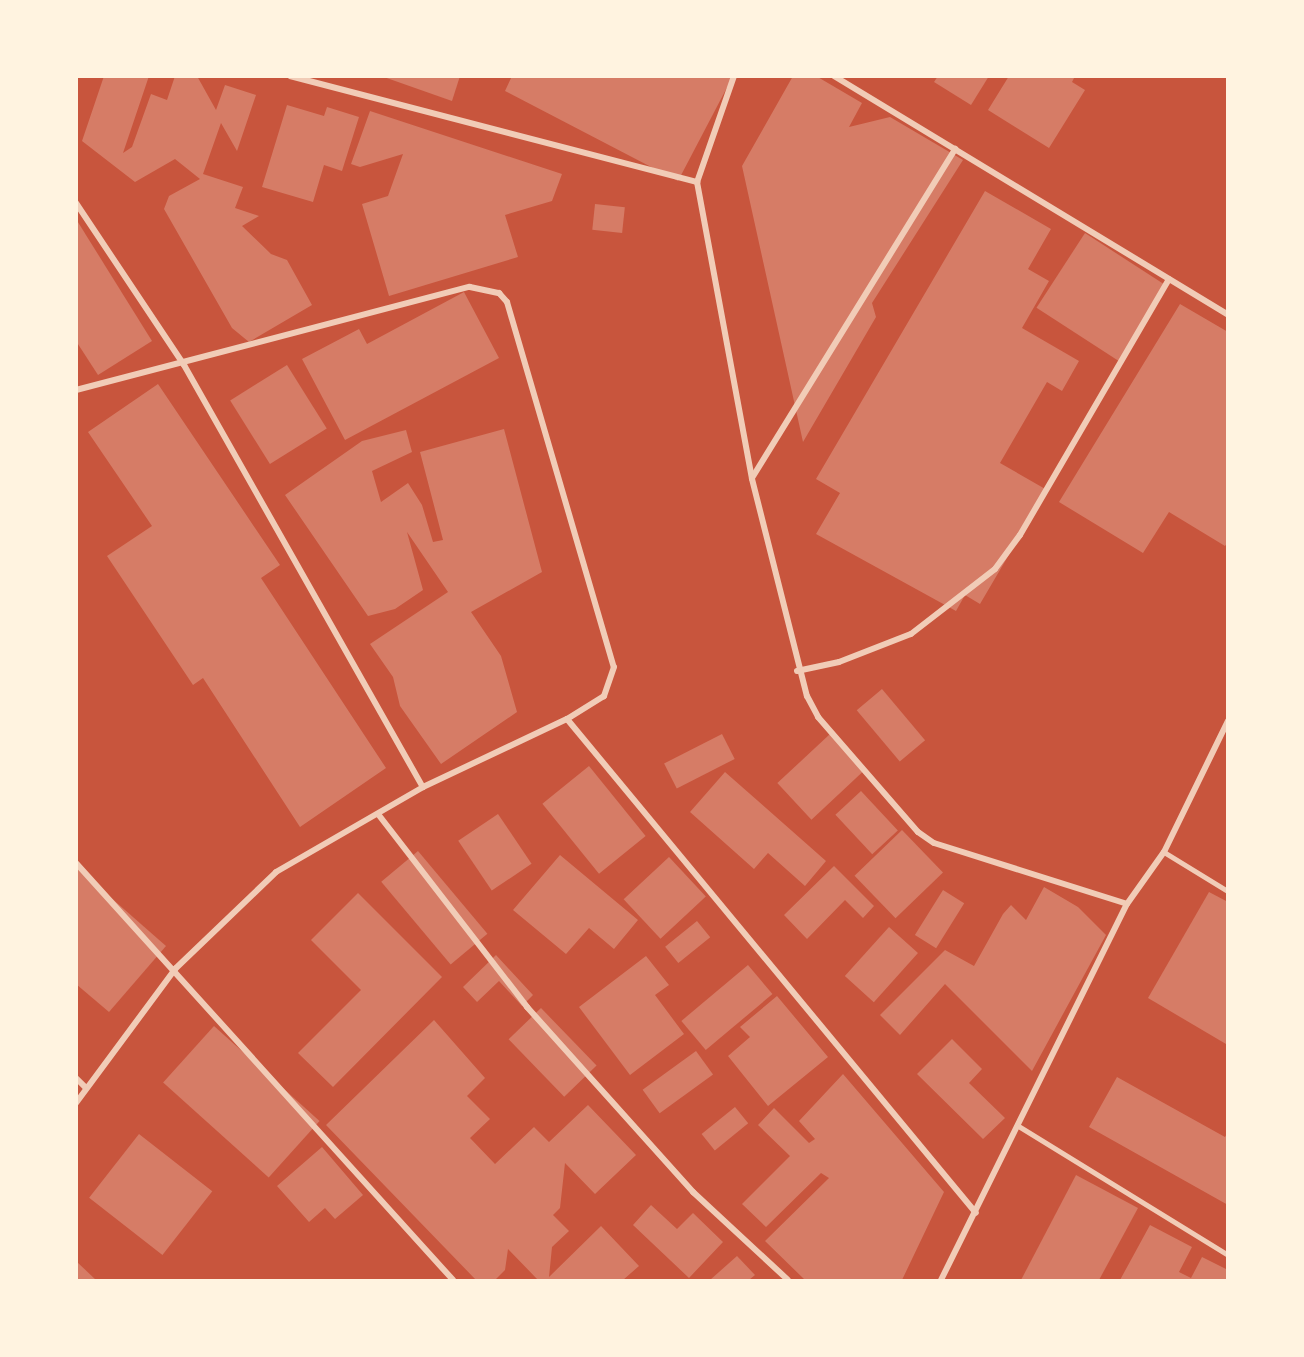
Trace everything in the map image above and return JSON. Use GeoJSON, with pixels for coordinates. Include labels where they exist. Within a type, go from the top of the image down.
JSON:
{"type":"FeatureCollection","features":[{"type":"Feature","properties":{"kind":"street"},"geometry":{"type":"LineString","coordinates":[[290,76],[697,182]]}},
{"type":"Feature","properties":{"kind":"street"},"geometry":{"type":"LineString","coordinates":[[734,76],[697,182],[752,478],[797,671],[818,717],[918,832],[950,852],[1127,903]]}},
{"type":"Feature","properties":{"kind":"street"},"geometry":{"type":"LineString","coordinates":[[834,76],[1227,315]]}},
{"type":"Feature","properties":{"kind":"street"},"geometry":{"type":"LineString","coordinates":[[752,478],[955,149]]}},
{"type":"Feature","properties":{"kind":"street"},"geometry":{"type":"LineString","coordinates":[[76,203],[184,365],[423,787]]}},
{"type":"Feature","properties":{"kind":"street"},"geometry":{"type":"LineString","coordinates":[[797,671],[840,662],[911,634],[995,569],[1020,535],[1169,279]]}},
{"type":"Feature","properties":{"kind":"street"},"geometry":{"type":"LineString","coordinates":[[76,390],[184,365],[470,287],[499,293],[507,302],[614,667],[604,696],[567,719],[423,787],[276,872],[175,969],[76,1103]]}},
{"type":"Feature","properties":{"kind":"street"},"geometry":{"type":"LineString","coordinates":[[567,719],[976,1213]]}},
{"type":"Feature","properties":{"kind":"street"},"geometry":{"type":"LineString","coordinates":[[941,1281],[1127,903],[1164,852],[1227,721]]}},
{"type":"Feature","properties":{"kind":"street"},"geometry":{"type":"LineString","coordinates":[[378,814],[527,1007],[693,1191],[788,1281]]}},
{"type":"Feature","properties":{"kind":"street"},"geometry":{"type":"LineString","coordinates":[[76,863],[175,969],[453,1281]]}},
{"type":"Feature","properties":{"kind":"street"},"geometry":{"type":"LineString","coordinates":[[76,1078],[86,1088]]}},
{"type":"Feature","properties":{"kind":"lane"},"geometry":{"type":"LineString","coordinates":[[1164,852],[1227,891]]}},
{"type":"Feature","properties":{"kind":"lane"},"geometry":{"type":"LineString","coordinates":[[1017,1125],[1227,1255]]}},
{"type":"Feature","properties":{"kind":"building"},"geometry":{"type":"Polygon","coordinates":[[[104,76],[149,76],[123,153],[132,147],[151,94],[167,100],[175,76],[197,76],[216,110],[225,85],[256,95],[237,151],[221,123],[203,174],[243,187],[235,208],[259,216],[242,226],[271,254],[287,260],[312,305],[249,342],[232,328],[164,209],[169,196],[200,179],[175,159],[135,182],[82,141],[104,76]]]}},
{"type":"Feature","properties":{"kind":"building"},"geometry":{"type":"Polygon","coordinates":[[[381,76],[460,76],[452,101],[381,76]]]}},
{"type":"Feature","properties":{"kind":"building"},"geometry":{"type":"Polygon","coordinates":[[[512,76],[636,78],[733,76],[678,181],[505,91],[512,76]]]}},
{"type":"Feature","properties":{"kind":"building"},"geometry":{"type":"Polygon","coordinates":[[[793,76],[816,76],[862,103],[849,127],[890,117],[963,160],[872,303],[876,317],[803,442],[742,166],[793,76]]]}},
{"type":"Feature","properties":{"kind":"building"},"geometry":{"type":"Polygon","coordinates":[[[938,76],[989,76],[971,105],[934,82],[938,76]]]}},
{"type":"Feature","properties":{"kind":"building"},"geometry":{"type":"Polygon","coordinates":[[[1009,76],[1075,76],[1072,82],[1085,90],[1049,148],[988,110],[1009,76]]]}},
{"type":"Feature","properties":{"kind":"building"},"geometry":{"type":"Polygon","coordinates":[[[287,105],[324,116],[327,107],[359,117],[342,171],[324,165],[313,202],[262,187],[287,105]]]}},
{"type":"Feature","properties":{"kind":"building"},"geometry":{"type":"Polygon","coordinates":[[[370,111],[562,174],[552,201],[505,215],[518,257],[389,296],[362,204],[388,196],[403,154],[360,167],[351,164],[370,111]]]}},
{"type":"Feature","properties":{"kind":"building"},"geometry":{"type":"Polygon","coordinates":[[[985,191],[1051,229],[1028,269],[1049,281],[1022,328],[1079,361],[1062,391],[1047,382],[1000,463],[1047,490],[980,604],[965,595],[956,611],[816,534],[840,493],[816,479],[985,191]]]}},
{"type":"Feature","properties":{"kind":"building"},"geometry":{"type":"Polygon","coordinates":[[[595,204],[625,207],[622,233],[592,230],[595,204]]]}},
{"type":"Feature","properties":{"kind":"building"},"geometry":{"type":"Polygon","coordinates":[[[76,219],[152,341],[98,375],[76,341],[76,219]]]}},
{"type":"Feature","properties":{"kind":"building"},"geometry":{"type":"Polygon","coordinates":[[[1085,233],[1167,286],[1119,361],[1037,308],[1085,233]]]}},
{"type":"Feature","properties":{"kind":"building"},"geometry":{"type":"Polygon","coordinates":[[[464,292],[499,358],[345,440],[302,359],[359,329],[367,344],[464,292]]]}},
{"type":"Feature","properties":{"kind":"building"},"geometry":{"type":"Polygon","coordinates":[[[1180,304],[1228,332],[1228,542],[1225,546],[1169,512],[1143,553],[1059,502],[1180,304]]]}},
{"type":"Feature","properties":{"kind":"building"},"geometry":{"type":"Polygon","coordinates":[[[287,365],[327,429],[270,464],[230,401],[287,365]]]}},
{"type":"Feature","properties":{"kind":"building"},"geometry":{"type":"Polygon","coordinates":[[[158,384],[280,565],[261,578],[386,768],[300,827],[203,678],[193,685],[107,556],[152,526],[88,432],[158,384]]]}},
{"type":"Feature","properties":{"kind":"building"},"geometry":{"type":"Polygon","coordinates":[[[504,429],[542,572],[471,612],[501,656],[517,712],[441,764],[400,706],[393,677],[370,644],[448,592],[407,532],[423,590],[395,609],[368,616],[285,495],[362,441],[406,430],[412,452],[372,471],[381,502],[408,483],[422,505],[433,542],[443,540],[420,452],[504,429]]]}},
{"type":"Feature","properties":{"kind":"building"},"geometry":{"type":"Polygon","coordinates":[[[882,689],[925,740],[900,762],[857,710],[882,689]]]}},
{"type":"Feature","properties":{"kind":"building"},"geometry":{"type":"Polygon","coordinates":[[[722,734],[735,759],[677,788],[664,764],[722,734]]]}},
{"type":"Feature","properties":{"kind":"building"},"geometry":{"type":"Polygon","coordinates":[[[830,734],[864,771],[811,820],[777,783],[830,734]]]}},
{"type":"Feature","properties":{"kind":"building"},"geometry":{"type":"Polygon","coordinates":[[[589,766],[646,836],[599,874],[542,804],[589,766]]]}},
{"type":"Feature","properties":{"kind":"building"},"geometry":{"type":"Polygon","coordinates":[[[725,772],[826,861],[805,886],[768,853],[754,869],[690,812],[725,772]]]}},
{"type":"Feature","properties":{"kind":"building"},"geometry":{"type":"Polygon","coordinates":[[[861,791],[898,830],[872,854],[835,815],[861,791]]]}},
{"type":"Feature","properties":{"kind":"building"},"geometry":{"type":"Polygon","coordinates":[[[498,814],[532,864],[492,891],[458,841],[498,814]]]}},
{"type":"Feature","properties":{"kind":"building"},"geometry":{"type":"Polygon","coordinates":[[[902,830],[943,872],[896,918],[855,876],[902,830]]]}},
{"type":"Feature","properties":{"kind":"building"},"geometry":{"type":"Polygon","coordinates":[[[418,851],[487,934],[451,965],[381,882],[418,851]]]}},
{"type":"Feature","properties":{"kind":"building"},"geometry":{"type":"Polygon","coordinates":[[[560,855],[638,920],[614,949],[589,928],[566,954],[513,910],[560,855]]]}},
{"type":"Feature","properties":{"kind":"building"},"geometry":{"type":"Polygon","coordinates":[[[669,857],[706,896],[660,939],[624,899],[669,857]]]}},
{"type":"Feature","properties":{"kind":"building"},"geometry":{"type":"Polygon","coordinates":[[[834,866],[874,906],[863,918],[845,900],[807,939],[784,915],[834,866]]]}},
{"type":"Feature","properties":{"kind":"building"},"geometry":{"type":"Polygon","coordinates":[[[76,867],[166,946],[109,1012],[76,984],[76,867]]]}},
{"type":"Feature","properties":{"kind":"building"},"geometry":{"type":"Polygon","coordinates":[[[1044,887],[1078,907],[1106,935],[1032,1071],[945,984],[900,1035],[880,1015],[945,950],[974,966],[1003,914],[1011,905],[1026,920],[1044,887]]]}},
{"type":"Feature","properties":{"kind":"building"},"geometry":{"type":"Polygon","coordinates":[[[943,890],[964,903],[936,948],[915,935],[943,890]]]}},
{"type":"Feature","properties":{"kind":"building"},"geometry":{"type":"Polygon","coordinates":[[[1209,892],[1228,902],[1226,1044],[1148,998],[1209,892]]]}},
{"type":"Feature","properties":{"kind":"building"},"geometry":{"type":"Polygon","coordinates":[[[358,893],[442,977],[333,1087],[298,1053],[361,990],[311,940],[358,893]]]}},
{"type":"Feature","properties":{"kind":"building"},"geometry":{"type":"Polygon","coordinates":[[[697,921],[710,937],[678,963],[665,947],[697,921]]]}},
{"type":"Feature","properties":{"kind":"building"},"geometry":{"type":"Polygon","coordinates":[[[889,927],[918,953],[874,1002],[845,976],[889,927]]]}},
{"type":"Feature","properties":{"kind":"building"},"geometry":{"type":"Polygon","coordinates":[[[496,955],[533,995],[522,1006],[499,981],[477,1002],[463,987],[496,955]]]}},
{"type":"Feature","properties":{"kind":"building"},"geometry":{"type":"Polygon","coordinates":[[[646,956],[669,985],[655,995],[684,1034],[630,1075],[579,1007],[646,956]]]}},
{"type":"Feature","properties":{"kind":"building"},"geometry":{"type":"Polygon","coordinates":[[[748,965],[772,994],[706,1050],[681,1021],[748,965]]]}},
{"type":"Feature","properties":{"kind":"building"},"geometry":{"type":"Polygon","coordinates":[[[777,996],[828,1057],[768,1106],[728,1056],[750,1037],[740,1027],[777,996]]]}},
{"type":"Feature","properties":{"kind":"building"},"geometry":{"type":"Polygon","coordinates":[[[541,1008],[597,1066],[564,1097],[509,1039],[541,1008]]]}},
{"type":"Feature","properties":{"kind":"building"},"geometry":{"type":"Polygon","coordinates":[[[434,1020],[485,1078],[467,1096],[490,1119],[470,1138],[495,1164],[534,1127],[549,1142],[588,1105],[636,1155],[595,1194],[565,1163],[560,1208],[553,1215],[569,1231],[552,1247],[549,1277],[601,1226],[639,1266],[623,1280],[538,1280],[508,1249],[505,1270],[495,1280],[476,1280],[326,1125],[434,1020]]]}},
{"type":"Feature","properties":{"kind":"building"},"geometry":{"type":"Polygon","coordinates":[[[214,1026],[320,1121],[269,1177],[163,1082],[214,1026]]]}},
{"type":"Feature","properties":{"kind":"building"},"geometry":{"type":"Polygon","coordinates":[[[952,1039],[982,1069],[969,1083],[1005,1118],[983,1139],[917,1074],[952,1039]]]}},
{"type":"Feature","properties":{"kind":"building"},"geometry":{"type":"Polygon","coordinates":[[[696,1051],[713,1074],[660,1113],[643,1090],[696,1051]]]}},
{"type":"Feature","properties":{"kind":"building"},"geometry":{"type":"Polygon","coordinates":[[[843,1074],[944,1192],[902,1280],[805,1280],[765,1241],[829,1178],[821,1173],[766,1227],[742,1204],[790,1156],[758,1125],[774,1108],[809,1143],[815,1139],[799,1121],[843,1074]]]}},
{"type":"Feature","properties":{"kind":"building"},"geometry":{"type":"Polygon","coordinates":[[[1117,1077],[1225,1137],[1228,1132],[1228,1205],[1089,1127],[1117,1077]]]}},
{"type":"Feature","properties":{"kind":"building"},"geometry":{"type":"Polygon","coordinates":[[[735,1107],[748,1123],[715,1150],[702,1134],[735,1107]]]}},
{"type":"Feature","properties":{"kind":"building"},"geometry":{"type":"Polygon","coordinates":[[[139,1134],[212,1191],[162,1255],[89,1198],[139,1134]]]}},
{"type":"Feature","properties":{"kind":"building"},"geometry":{"type":"Polygon","coordinates":[[[322,1147],[363,1195],[335,1219],[325,1208],[309,1222],[277,1186],[322,1147]]]}},
{"type":"Feature","properties":{"kind":"building"},"geometry":{"type":"Polygon","coordinates":[[[1076,1175],[1138,1208],[1099,1280],[1021,1280],[1076,1175]]]}},
{"type":"Feature","properties":{"kind":"building"},"geometry":{"type":"Polygon","coordinates":[[[651,1205],[677,1229],[693,1213],[723,1242],[689,1278],[633,1225],[651,1205]]]}},
{"type":"Feature","properties":{"kind":"building"},"geometry":{"type":"Polygon","coordinates":[[[1150,1225],[1192,1247],[1179,1272],[1191,1278],[1202,1257],[1228,1270],[1228,1280],[1120,1280],[1150,1225]]]}},
{"type":"Feature","properties":{"kind":"building"},"geometry":{"type":"Polygon","coordinates":[[[737,1256],[755,1275],[749,1280],[710,1280],[737,1256]]]}},
{"type":"Feature","properties":{"kind":"building"},"geometry":{"type":"Polygon","coordinates":[[[76,1261],[96,1280],[76,1280],[76,1261]]]}}]}
